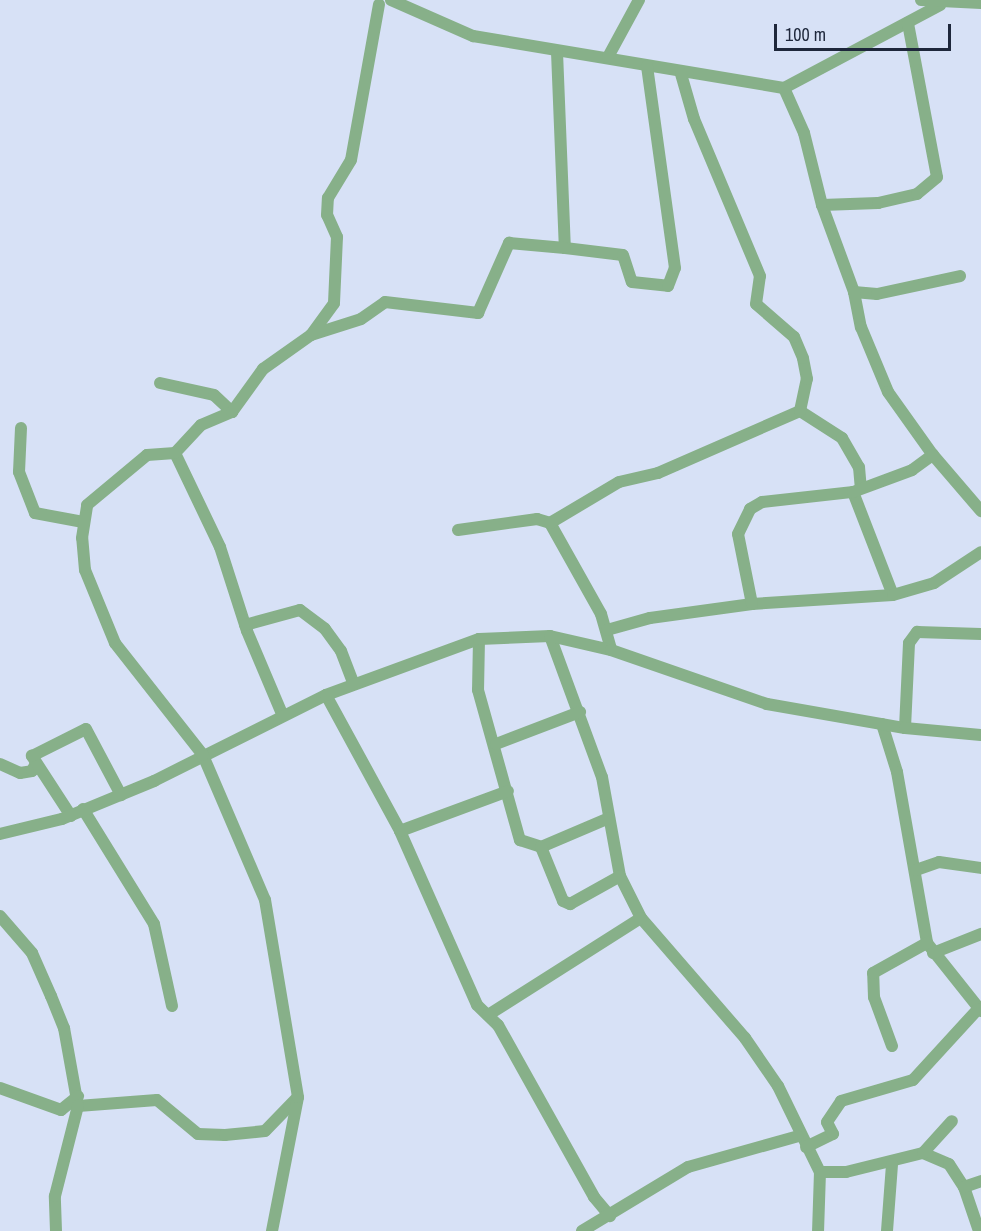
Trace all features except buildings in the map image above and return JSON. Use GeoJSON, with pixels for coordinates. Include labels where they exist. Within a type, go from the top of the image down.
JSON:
{"type":"FeatureCollection","features":[{"type":"Feature","properties":{"kind":"street"},"geometry":{"type":"LineString","coordinates":[[608,57],[639,0]]}},
{"type":"Feature","properties":{"kind":"street"},"geometry":{"type":"LineString","coordinates":[[921,0],[940,5],[981,3]]}},
{"type":"Feature","properties":{"kind":"street"},"geometry":{"type":"LineString","coordinates":[[311,335],[337,294],[331,278],[337,237],[327,215],[328,198],[351,159],[381,1],[473,36],[557,52],[608,57],[681,74],[784,88],[940,5]]}},
{"type":"Feature","properties":{"kind":"street"},"geometry":{"type":"LineString","coordinates":[[822,205],[878,203],[917,194],[937,177],[908,23]]}},
{"type":"Feature","properties":{"kind":"street"},"geometry":{"type":"LineString","coordinates":[[557,52],[565,248]]}},
{"type":"Feature","properties":{"kind":"street"},"geometry":{"type":"LineString","coordinates":[[272,1231],[298,1097],[265,900],[203,755],[115,643],[85,570],[83,522],[87,505],[147,455],[175,453],[201,424],[232,412],[262,369],[311,335],[361,320],[385,302],[478,313],[509,243],[628,257],[632,282],[668,286],[674,281],[663,158],[647,66]]}},
{"type":"Feature","properties":{"kind":"street"},"geometry":{"type":"LineString","coordinates":[[681,74],[694,119],[760,276],[756,304],[794,338],[803,358],[807,379],[800,411]]}},
{"type":"Feature","properties":{"kind":"street"},"geometry":{"type":"LineString","coordinates":[[784,88],[804,133],[822,205],[854,292],[861,327],[888,392],[933,454],[981,511]]}},
{"type":"Feature","properties":{"kind":"street"},"geometry":{"type":"LineString","coordinates":[[854,292],[877,294],[960,276]]}},
{"type":"Feature","properties":{"kind":"street"},"geometry":{"type":"LineString","coordinates":[[160,383],[214,394],[232,412]]}},
{"type":"Feature","properties":{"kind":"street"},"geometry":{"type":"LineString","coordinates":[[800,411],[846,443],[857,490],[893,595]]}},
{"type":"Feature","properties":{"kind":"street"},"geometry":{"type":"LineString","coordinates":[[550,523],[619,482],[658,473],[800,411]]}},
{"type":"Feature","properties":{"kind":"street"},"geometry":{"type":"LineString","coordinates":[[21,428],[20,472],[35,513],[83,522]]}},
{"type":"Feature","properties":{"kind":"street"},"geometry":{"type":"LineString","coordinates":[[175,453],[220,547],[245,625],[282,714]]}},
{"type":"Feature","properties":{"kind":"street"},"geometry":{"type":"LineString","coordinates":[[752,604],[738,534],[750,509],[762,502],[857,490],[912,470],[933,454]]}},
{"type":"Feature","properties":{"kind":"street"},"geometry":{"type":"LineString","coordinates":[[458,530],[537,519],[550,523],[607,630],[611,650]]}},
{"type":"Feature","properties":{"kind":"street"},"geometry":{"type":"LineString","coordinates":[[607,630],[650,618],[752,604],[893,595],[934,583],[981,552]]}},
{"type":"Feature","properties":{"kind":"street"},"geometry":{"type":"LineString","coordinates":[[245,625],[300,610],[325,629],[341,651],[353,684]]}},
{"type":"Feature","properties":{"kind":"street"},"geometry":{"type":"LineString","coordinates":[[905,728],[909,644],[917,632],[981,634]]}},
{"type":"Feature","properties":{"kind":"street"},"geometry":{"type":"LineString","coordinates":[[550,636],[580,712],[609,818],[620,876],[641,918],[745,1038],[778,1086],[798,1136],[820,1172],[818,1231]]}},
{"type":"Feature","properties":{"kind":"street"},"geometry":{"type":"LineString","coordinates":[[0,834],[70,816],[121,795],[282,714],[353,684],[479,639],[550,636],[611,650],[767,704],[905,728],[981,735]]}},
{"type":"Feature","properties":{"kind":"street"},"geometry":{"type":"LineString","coordinates":[[479,639],[478,690],[496,744],[520,840],[541,847],[609,818]]}},
{"type":"Feature","properties":{"kind":"street"},"geometry":{"type":"LineString","coordinates":[[326,695],[400,831],[461,974],[610,1216]]}},
{"type":"Feature","properties":{"kind":"street"},"geometry":{"type":"LineString","coordinates":[[496,744],[580,712]]}},
{"type":"Feature","properties":{"kind":"street"},"geometry":{"type":"LineString","coordinates":[[806,1147],[833,1134],[827,1122],[841,1101],[914,1080],[979,1010],[930,948],[916,870],[907,851],[897,772],[882,724]]}},
{"type":"Feature","properties":{"kind":"street"},"geometry":{"type":"LineString","coordinates":[[70,816],[34,765],[32,756],[45,747],[86,729],[121,795]]}},
{"type":"Feature","properties":{"kind":"street"},"geometry":{"type":"LineString","coordinates":[[0,764],[20,773],[32,771],[34,765]]}},
{"type":"Feature","properties":{"kind":"street"},"geometry":{"type":"LineString","coordinates":[[400,831],[508,791]]}},
{"type":"Feature","properties":{"kind":"street"},"geometry":{"type":"LineString","coordinates":[[83,809],[154,924],[172,1006]]}},
{"type":"Feature","properties":{"kind":"street"},"geometry":{"type":"LineString","coordinates":[[541,847],[563,901],[570,904],[620,876]]}},
{"type":"Feature","properties":{"kind":"street"},"geometry":{"type":"LineString","coordinates":[[916,870],[939,862],[981,868]]}},
{"type":"Feature","properties":{"kind":"street"},"geometry":{"type":"LineString","coordinates":[[0,916],[32,953],[51,996],[78,1101],[55,1196],[56,1231]]}},
{"type":"Feature","properties":{"kind":"street"},"geometry":{"type":"LineString","coordinates":[[488,1015],[641,918]]}},
{"type":"Feature","properties":{"kind":"street"},"geometry":{"type":"LineString","coordinates":[[892,1046],[874,997],[873,973],[930,948],[981,934]]}},
{"type":"Feature","properties":{"kind":"street"},"geometry":{"type":"LineString","coordinates":[[0,1088],[61,1110],[78,1101],[157,1100],[198,1134],[225,1135],[265,1131],[298,1097]]}},
{"type":"Feature","properties":{"kind":"street"},"geometry":{"type":"LineString","coordinates":[[820,1172],[892,1164],[924,1153],[952,1121]]}},
{"type":"Feature","properties":{"kind":"street"},"geometry":{"type":"LineString","coordinates":[[582,1231],[688,1167],[798,1136]]}},
{"type":"Feature","properties":{"kind":"street"},"geometry":{"type":"LineString","coordinates":[[924,1153],[950,1164],[964,1187],[979,1231]]}},
{"type":"Feature","properties":{"kind":"street"},"geometry":{"type":"LineString","coordinates":[[887,1231],[892,1164]]}},
{"type":"Feature","properties":{"kind":"street"},"geometry":{"type":"LineString","coordinates":[[964,1187],[981,1181]]}}]}
